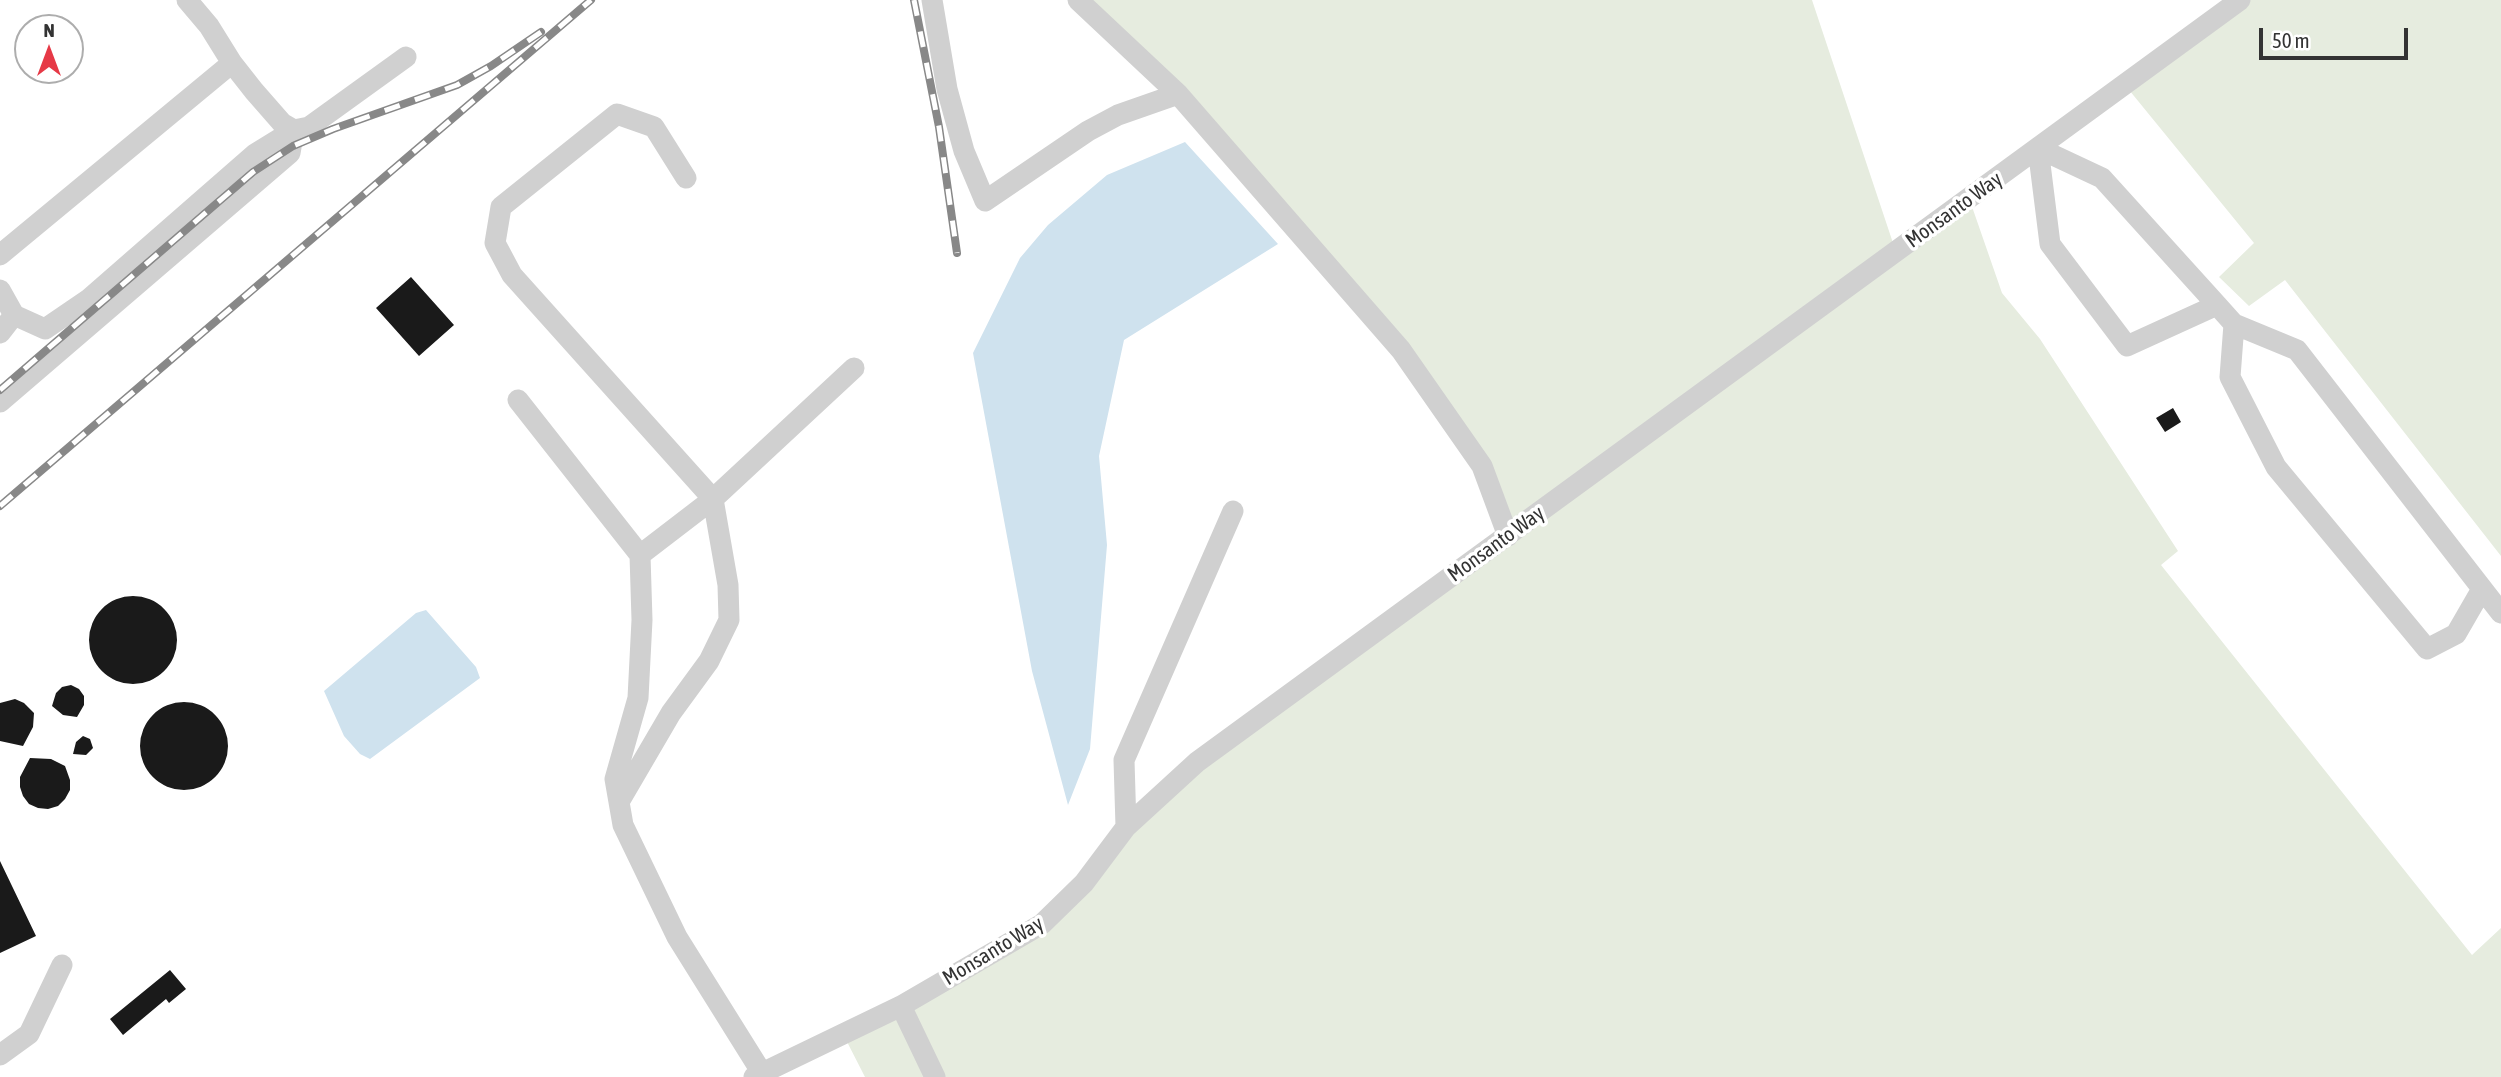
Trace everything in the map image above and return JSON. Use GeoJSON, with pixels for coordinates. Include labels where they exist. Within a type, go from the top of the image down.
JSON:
{"type":"FeatureCollection","features":[{"type":"Feature","properties":{"kind":"street"},"geometry":{"type":"LineString","coordinates":[[187,0],[209,26],[232,63],[282,123],[294,130]]}},
{"type":"Feature","properties":{"kind":"street"},"geometry":{"type":"LineString","coordinates":[[932,0],[947,89],[964,151],[985,201],[1088,131],[1118,115],[1178,94]]}},
{"type":"Feature","properties":{"kind":"street"},"geometry":{"type":"LineString","coordinates":[[1077,0],[1178,94],[1401,350],[1482,466],[1507,536]]}},
{"type":"Feature","properties":{"kind":"street","name":"Monsanto Way"},"geometry":{"type":"LineString","coordinates":[[758,1075],[901,1006],[1042,924],[1084,883],[1126,827],[1197,762],[2237,1]]}},
{"type":"Feature","properties":{"kind":"street"},"geometry":{"type":"LineString","coordinates":[[0,290],[14,315],[45,329],[89,299],[255,153],[294,130],[309,127],[406,57]]}},
{"type":"Feature","properties":{"kind":"street"},"geometry":{"type":"LineString","coordinates":[[0,255],[232,63]]}},
{"type":"Feature","properties":{"kind":"street"},"geometry":{"type":"LineString","coordinates":[[620,802],[671,713],[709,661],[729,620],[728,585],[713,499],[512,275],[495,243],[500,207],[617,114],[654,127],[686,178]]}},
{"type":"Feature","properties":{"kind":"street"},"geometry":{"type":"LineString","coordinates":[[0,402],[289,153],[294,130]]}},
{"type":"Feature","properties":{"kind":"street"},"geometry":{"type":"LineString","coordinates":[[2038,148],[2050,244],[2127,346],[2217,305]]}},
{"type":"Feature","properties":{"kind":"street"},"geometry":{"type":"LineString","coordinates":[[2038,148],[2102,178],[2234,324],[2297,350],[2501,613]]}},
{"type":"Feature","properties":{"kind":"street"},"geometry":{"type":"LineString","coordinates":[[0,332],[14,315]]}},
{"type":"Feature","properties":{"kind":"street"},"geometry":{"type":"LineString","coordinates":[[2234,324],[2230,377],[2276,467],[2427,649],[2456,634],[2482,589]]}},
{"type":"Feature","properties":{"kind":"street"},"geometry":{"type":"LineString","coordinates":[[640,555],[713,499],[854,368]]}},
{"type":"Feature","properties":{"kind":"street"},"geometry":{"type":"LineString","coordinates":[[518,400],[640,555],[642,620],[638,698],[615,779],[623,825],[677,937],[758,1075]]}},
{"type":"Feature","properties":{"kind":"street"},"geometry":{"type":"LineString","coordinates":[[1126,827],[1124,760],[1233,511]]}},
{"type":"Feature","properties":{"kind":"street"},"geometry":{"type":"LineString","coordinates":[[0,1055],[29,1034],[62,964]]}},
{"type":"Feature","properties":{"kind":"street"},"geometry":{"type":"LineString","coordinates":[[901,1006],[935,1077]]}},
{"type":"Feature","properties":{"kind":"shaded area"},"geometry":{"type":"Polygon","coordinates":[[[1078,0],[1812,0],[1896,252],[1969,198],[2002,293],[2040,339],[2178,551],[2161,565],[2472,955],[2501,928],[2501,1077],[865,1077],[843,1034],[1042,924],[1126,827],[1507,536],[1482,466],[1401,350],[1078,0]]]}},
{"type":"Feature","properties":{"kind":"shaded area"},"geometry":{"type":"Polygon","coordinates":[[[2236,0],[2501,0],[2501,556],[2285,280],[2249,306],[2219,277],[2254,243],[2125,85],[2236,0]]]}},
{"type":"Feature","properties":{"kind":"water"},"geometry":{"type":"Polygon","coordinates":[[[1185,142],[1278,244],[1124,340],[1099,456],[1107,545],[1090,749],[1068,805],[1032,671],[973,353],[1020,258],[1048,225],[1107,175],[1185,142]]]}},
{"type":"Feature","properties":{"kind":"water"},"geometry":{"type":"Polygon","coordinates":[[[426,610],[476,667],[480,678],[370,759],[360,754],[344,736],[324,691],[416,613],[426,610]]]}},
{"type":"Feature","properties":{"kind":"building"},"geometry":{"type":"Polygon","coordinates":[[[411,277],[454,325],[419,356],[376,308],[411,277]]]}},
{"type":"Feature","properties":{"kind":"building"},"geometry":{"type":"Polygon","coordinates":[[[2173,408],[2181,422],[2165,432],[2156,418],[2173,408]]]}},
{"type":"Feature","properties":{"kind":"building"},"geometry":{"type":"Polygon","coordinates":[[[133,596],[158,603],[170,615],[177,640],[170,665],[158,677],[133,684],[108,677],[96,665],[89,640],[96,615],[108,603],[133,596]]]}},
{"type":"Feature","properties":{"kind":"building"},"geometry":{"type":"Polygon","coordinates":[[[71,685],[79,689],[84,696],[84,705],[77,717],[63,715],[52,706],[56,693],[62,687],[71,685]]]}},
{"type":"Feature","properties":{"kind":"building"},"geometry":{"type":"Polygon","coordinates":[[[15,699],[24,703],[34,713],[33,727],[23,746],[0,741],[0,703],[15,699]]]}},
{"type":"Feature","properties":{"kind":"building"},"geometry":{"type":"Polygon","coordinates":[[[184,702],[209,709],[221,721],[228,746],[221,771],[209,783],[184,790],[159,783],[147,771],[140,746],[147,721],[159,709],[184,702]]]}},
{"type":"Feature","properties":{"kind":"building"},"geometry":{"type":"Polygon","coordinates":[[[83,736],[90,739],[93,748],[86,755],[73,754],[76,742],[83,736]]]}},
{"type":"Feature","properties":{"kind":"building"},"geometry":{"type":"Polygon","coordinates":[[[30,758],[51,759],[65,766],[70,790],[58,806],[38,808],[29,804],[23,796],[20,777],[30,758]]]}},
{"type":"Feature","properties":{"kind":"building"},"geometry":{"type":"Polygon","coordinates":[[[0,861],[36,936],[0,953],[0,861]]]}},
{"type":"Feature","properties":{"kind":"building"},"geometry":{"type":"Polygon","coordinates":[[[170,970],[186,989],[169,1003],[166,999],[123,1035],[110,1019],[170,970]]]}},
{"type":"Feature","properties":{"kind":"railway"},"geometry":{"type":"LineString","coordinates":[[0,506],[591,0]]}},
{"type":"Feature","properties":{"kind":"railway"},"geometry":{"type":"LineString","coordinates":[[914,0],[939,127],[957,253]]}},
{"type":"Feature","properties":{"kind":"railway"},"geometry":{"type":"LineString","coordinates":[[0,390],[253,172],[293,146],[457,85],[541,32]]}}]}
